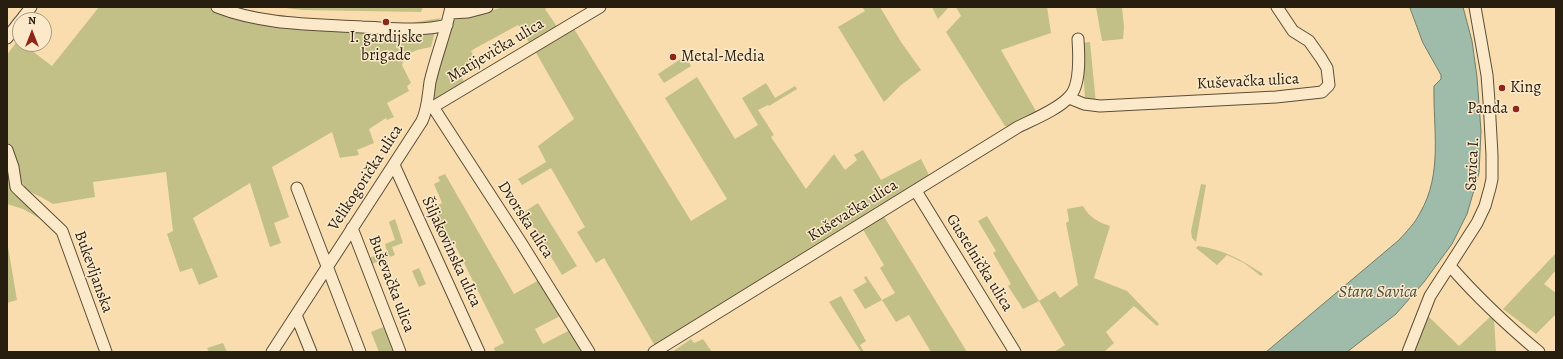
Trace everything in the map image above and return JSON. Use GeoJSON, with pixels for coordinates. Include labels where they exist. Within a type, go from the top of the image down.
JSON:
{"type":"FeatureCollection","features":[{"type":"Feature","properties":{"kind":"street"},"geometry":{"type":"LineString","coordinates":[[217,7],[235,14],[256,18],[314,24],[410,28],[447,25]]}},
{"type":"Feature","properties":{"kind":"street"},"geometry":{"type":"LineString","coordinates":[[451,10],[468,12],[487,7]]}},
{"type":"Feature","properties":{"kind":"street","name":"Matijevička ulica"},"geometry":{"type":"LineString","coordinates":[[430,107],[600,7]]}},
{"type":"Feature","properties":{"kind":"street","name":"Kuševačka ulica"},"geometry":{"type":"LineString","coordinates":[[654,352],[1018,127],[1069,98],[1084,104],[1100,106],[1276,97],[1322,92],[1329,85],[1327,68],[1314,47],[1304,37],[1293,31],[1277,7]]}},
{"type":"Feature","properties":{"kind":"street","name":"Savica I."},"geometry":{"type":"LineString","coordinates":[[1408,352],[1430,296],[1481,214],[1488,197],[1492,178],[1489,101],[1475,7]]}},
{"type":"Feature","properties":{"kind":"street","name":"Velikogorička ulica"},"geometry":{"type":"LineString","coordinates":[[272,352],[430,107],[430,82],[451,10]]}},
{"type":"Feature","properties":{"kind":"street"},"geometry":{"type":"LineString","coordinates":[[1069,98],[1075,86],[1078,69],[1078,39]]}},
{"type":"Feature","properties":{"kind":"street","name":"Dvorska ulica"},"geometry":{"type":"LineString","coordinates":[[430,107],[520,241],[589,352]]}},
{"type":"Feature","properties":{"kind":"street","name":"Bukevljanska"},"geometry":{"type":"LineString","coordinates":[[7,150],[13,167],[16,187],[62,231],[106,352]]}},
{"type":"Feature","properties":{"kind":"street","name":"Šiljakovinska ulica"},"geometry":{"type":"LineString","coordinates":[[394,165],[479,352]]}},
{"type":"Feature","properties":{"kind":"street"},"geometry":{"type":"LineString","coordinates":[[297,188],[324,263],[327,267],[360,352]]}},
{"type":"Feature","properties":{"kind":"street","name":"Gustelnička ulica"},"geometry":{"type":"LineString","coordinates":[[916,191],[1015,352]]}},
{"type":"Feature","properties":{"kind":"street","name":"Buševačka ulica"},"geometry":{"type":"LineString","coordinates":[[352,228],[400,352]]}},
{"type":"Feature","properties":{"kind":"street"},"geometry":{"type":"LineString","coordinates":[[1450,266],[1468,287],[1539,352]]}},
{"type":"Feature","properties":{"kind":"street"},"geometry":{"type":"LineString","coordinates":[[296,315],[311,352]]}},
{"type":"Feature","properties":{"kind":"shaded area"},"geometry":{"type":"Polygon","coordinates":[[[99,7],[208,7],[238,16],[435,31],[431,47],[414,52],[407,56],[404,60],[402,65],[411,83],[407,86],[409,91],[387,103],[394,117],[387,120],[386,118],[369,129],[374,143],[357,150],[359,155],[340,158],[332,132],[272,167],[289,217],[274,223],[281,243],[270,247],[250,183],[193,218],[218,277],[199,285],[192,268],[180,272],[167,234],[173,231],[166,172],[93,182],[95,197],[53,204],[26,190],[22,182],[18,180],[7,139],[7,55],[12,48],[12,52],[34,52],[52,66],[99,7]]]}},
{"type":"Feature","properties":{"kind":"shaded area"},"geometry":{"type":"Polygon","coordinates":[[[277,7],[423,7],[421,12],[302,10],[277,7]]]}},
{"type":"Feature","properties":{"kind":"shaded area"},"geometry":{"type":"Polygon","coordinates":[[[504,7],[548,7],[545,9],[558,28],[530,44],[518,25],[474,49],[471,51],[478,64],[460,75],[465,83],[432,101],[431,100],[454,17],[481,13],[504,7]]]}},
{"type":"Feature","properties":{"kind":"shaded area"},"geometry":{"type":"Polygon","coordinates":[[[862,7],[880,7],[901,42],[921,70],[900,86],[884,102],[838,27],[865,11],[862,7]]]}},
{"type":"Feature","properties":{"kind":"shaded area"},"geometry":{"type":"Polygon","coordinates":[[[932,7],[949,7],[938,19],[932,7]]]}},
{"type":"Feature","properties":{"kind":"shaded area"},"geometry":{"type":"Polygon","coordinates":[[[956,7],[1047,7],[1051,33],[1001,50],[1037,113],[1012,126],[1005,126],[946,32],[961,16],[956,7]]]}},
{"type":"Feature","properties":{"kind":"shaded area"},"geometry":{"type":"Polygon","coordinates":[[[1096,7],[1122,7],[1124,27],[1123,39],[1102,41],[1096,7]]]}},
{"type":"Feature","properties":{"kind":"shaded area"},"geometry":{"type":"Polygon","coordinates":[[[441,18],[430,23],[407,25],[416,22],[441,18]]]}},
{"type":"Feature","properties":{"kind":"shaded area"},"geometry":{"type":"Polygon","coordinates":[[[573,27],[691,221],[727,199],[665,98],[697,77],[735,139],[758,125],[742,98],[766,83],[775,98],[795,86],[797,89],[769,106],[768,105],[758,110],[774,135],[771,137],[806,189],[834,154],[845,170],[857,160],[854,155],[863,150],[881,180],[921,159],[931,179],[655,346],[604,258],[596,263],[577,232],[585,227],[551,168],[522,185],[518,179],[546,162],[538,146],[574,119],[535,51],[573,27]]]}},
{"type":"Feature","properties":{"kind":"shaded area"},"geometry":{"type":"Polygon","coordinates":[[[1090,42],[1096,104],[1085,101],[1082,43],[1090,42]]]}},
{"type":"Feature","properties":{"kind":"shaded area"},"geometry":{"type":"Polygon","coordinates":[[[685,56],[691,66],[664,83],[658,74],[685,56]]]}},
{"type":"Feature","properties":{"kind":"shaded area"},"geometry":{"type":"Polygon","coordinates":[[[7,157],[13,185],[41,214],[39,218],[23,209],[7,204],[7,157]]]}},
{"type":"Feature","properties":{"kind":"shaded area"},"geometry":{"type":"Polygon","coordinates":[[[445,174],[514,294],[541,279],[562,315],[535,329],[543,344],[572,329],[586,352],[495,352],[494,348],[504,343],[453,241],[444,245],[433,221],[439,217],[435,207],[442,203],[434,184],[440,181],[438,177],[445,174]]]}},
{"type":"Feature","properties":{"kind":"shaded area"},"geometry":{"type":"Polygon","coordinates":[[[1201,184],[1206,185],[1196,242],[1192,238],[1191,231],[1201,184]]]}},
{"type":"Feature","properties":{"kind":"shaded area"},"geometry":{"type":"Polygon","coordinates":[[[538,203],[577,266],[562,275],[524,212],[538,203]]]}},
{"type":"Feature","properties":{"kind":"shaded area"},"geometry":{"type":"Polygon","coordinates":[[[1083,206],[1088,214],[1110,226],[1094,278],[1127,291],[1159,324],[1157,326],[1134,306],[1106,332],[1114,343],[1104,352],[1054,352],[1065,345],[1039,301],[1055,291],[1060,298],[1078,285],[1066,223],[1069,221],[1067,209],[1083,206]]]}},
{"type":"Feature","properties":{"kind":"shaded area"},"geometry":{"type":"Polygon","coordinates":[[[883,215],[967,352],[931,352],[909,315],[896,322],[882,300],[895,293],[880,268],[884,265],[862,228],[883,215]]]}},
{"type":"Feature","properties":{"kind":"shaded area"},"geometry":{"type":"Polygon","coordinates":[[[987,216],[1039,301],[1023,309],[1008,286],[1011,284],[993,253],[996,251],[978,221],[987,216]]]}},
{"type":"Feature","properties":{"kind":"shaded area"},"geometry":{"type":"Polygon","coordinates":[[[395,219],[403,243],[392,247],[395,255],[369,265],[367,259],[387,251],[385,244],[395,240],[389,222],[395,219]]]}},
{"type":"Feature","properties":{"kind":"shaded area"},"geometry":{"type":"Polygon","coordinates":[[[7,241],[17,300],[7,303],[7,241]]]}},
{"type":"Feature","properties":{"kind":"shaded area"},"geometry":{"type":"Polygon","coordinates":[[[1198,246],[1224,252],[1248,264],[1263,274],[1261,276],[1244,263],[1227,255],[1217,265],[1196,248],[1198,246]]]}},
{"type":"Feature","properties":{"kind":"shaded area"},"geometry":{"type":"Polygon","coordinates":[[[1556,253],[1556,270],[1544,284],[1556,293],[1556,314],[1536,334],[1503,309],[1556,253]]]}},
{"type":"Feature","properties":{"kind":"shaded area"},"geometry":{"type":"Polygon","coordinates":[[[419,268],[426,284],[419,287],[412,271],[419,268]]]}},
{"type":"Feature","properties":{"kind":"shaded area"},"geometry":{"type":"Polygon","coordinates":[[[866,276],[882,300],[865,309],[853,290],[867,282],[864,278],[866,276]]]}},
{"type":"Feature","properties":{"kind":"shaded area"},"geometry":{"type":"Polygon","coordinates":[[[841,296],[866,341],[860,345],[864,352],[861,352],[829,302],[841,296]]]}},
{"type":"Feature","properties":{"kind":"shaded area"},"geometry":{"type":"Polygon","coordinates":[[[1427,315],[1459,346],[1490,317],[1494,318],[1496,352],[1413,352],[1427,315]]]}},
{"type":"Feature","properties":{"kind":"shaded area"},"geometry":{"type":"Polygon","coordinates":[[[386,326],[396,352],[379,352],[371,332],[386,326]]]}},
{"type":"Feature","properties":{"kind":"shaded area"},"geometry":{"type":"Polygon","coordinates":[[[691,339],[694,343],[703,339],[712,352],[672,352],[691,339]]]}},
{"type":"Feature","properties":{"kind":"shaded area"},"geometry":{"type":"Polygon","coordinates":[[[223,343],[227,352],[209,352],[207,348],[223,343]]]}},
{"type":"Feature","properties":{"kind":"water","name":"Stara Savica"},"geometry":{"type":"Polygon","coordinates":[[[1410,7],[1463,7],[1472,41],[1477,77],[1481,131],[1479,173],[1467,214],[1452,244],[1424,282],[1396,314],[1347,352],[1266,352],[1399,240],[1416,220],[1427,198],[1432,183],[1435,151],[1434,86],[1441,79],[1441,75],[1423,43],[1410,7]]]}},
{"type":"Feature","properties":{"kind":"place","name":"I. gardijske brigade"},"geometry":{"type":"Point","coordinates":[386,22]}},
{"type":"Feature","properties":{"kind":"place","name":"Metal-Media"},"geometry":{"type":"Point","coordinates":[673,57]}},
{"type":"Feature","properties":{"kind":"place","name":"King"},"geometry":{"type":"Point","coordinates":[1502,88]}},
{"type":"Feature","properties":{"kind":"place","name":"Panda"},"geometry":{"type":"Point","coordinates":[1516,109]}}]}
